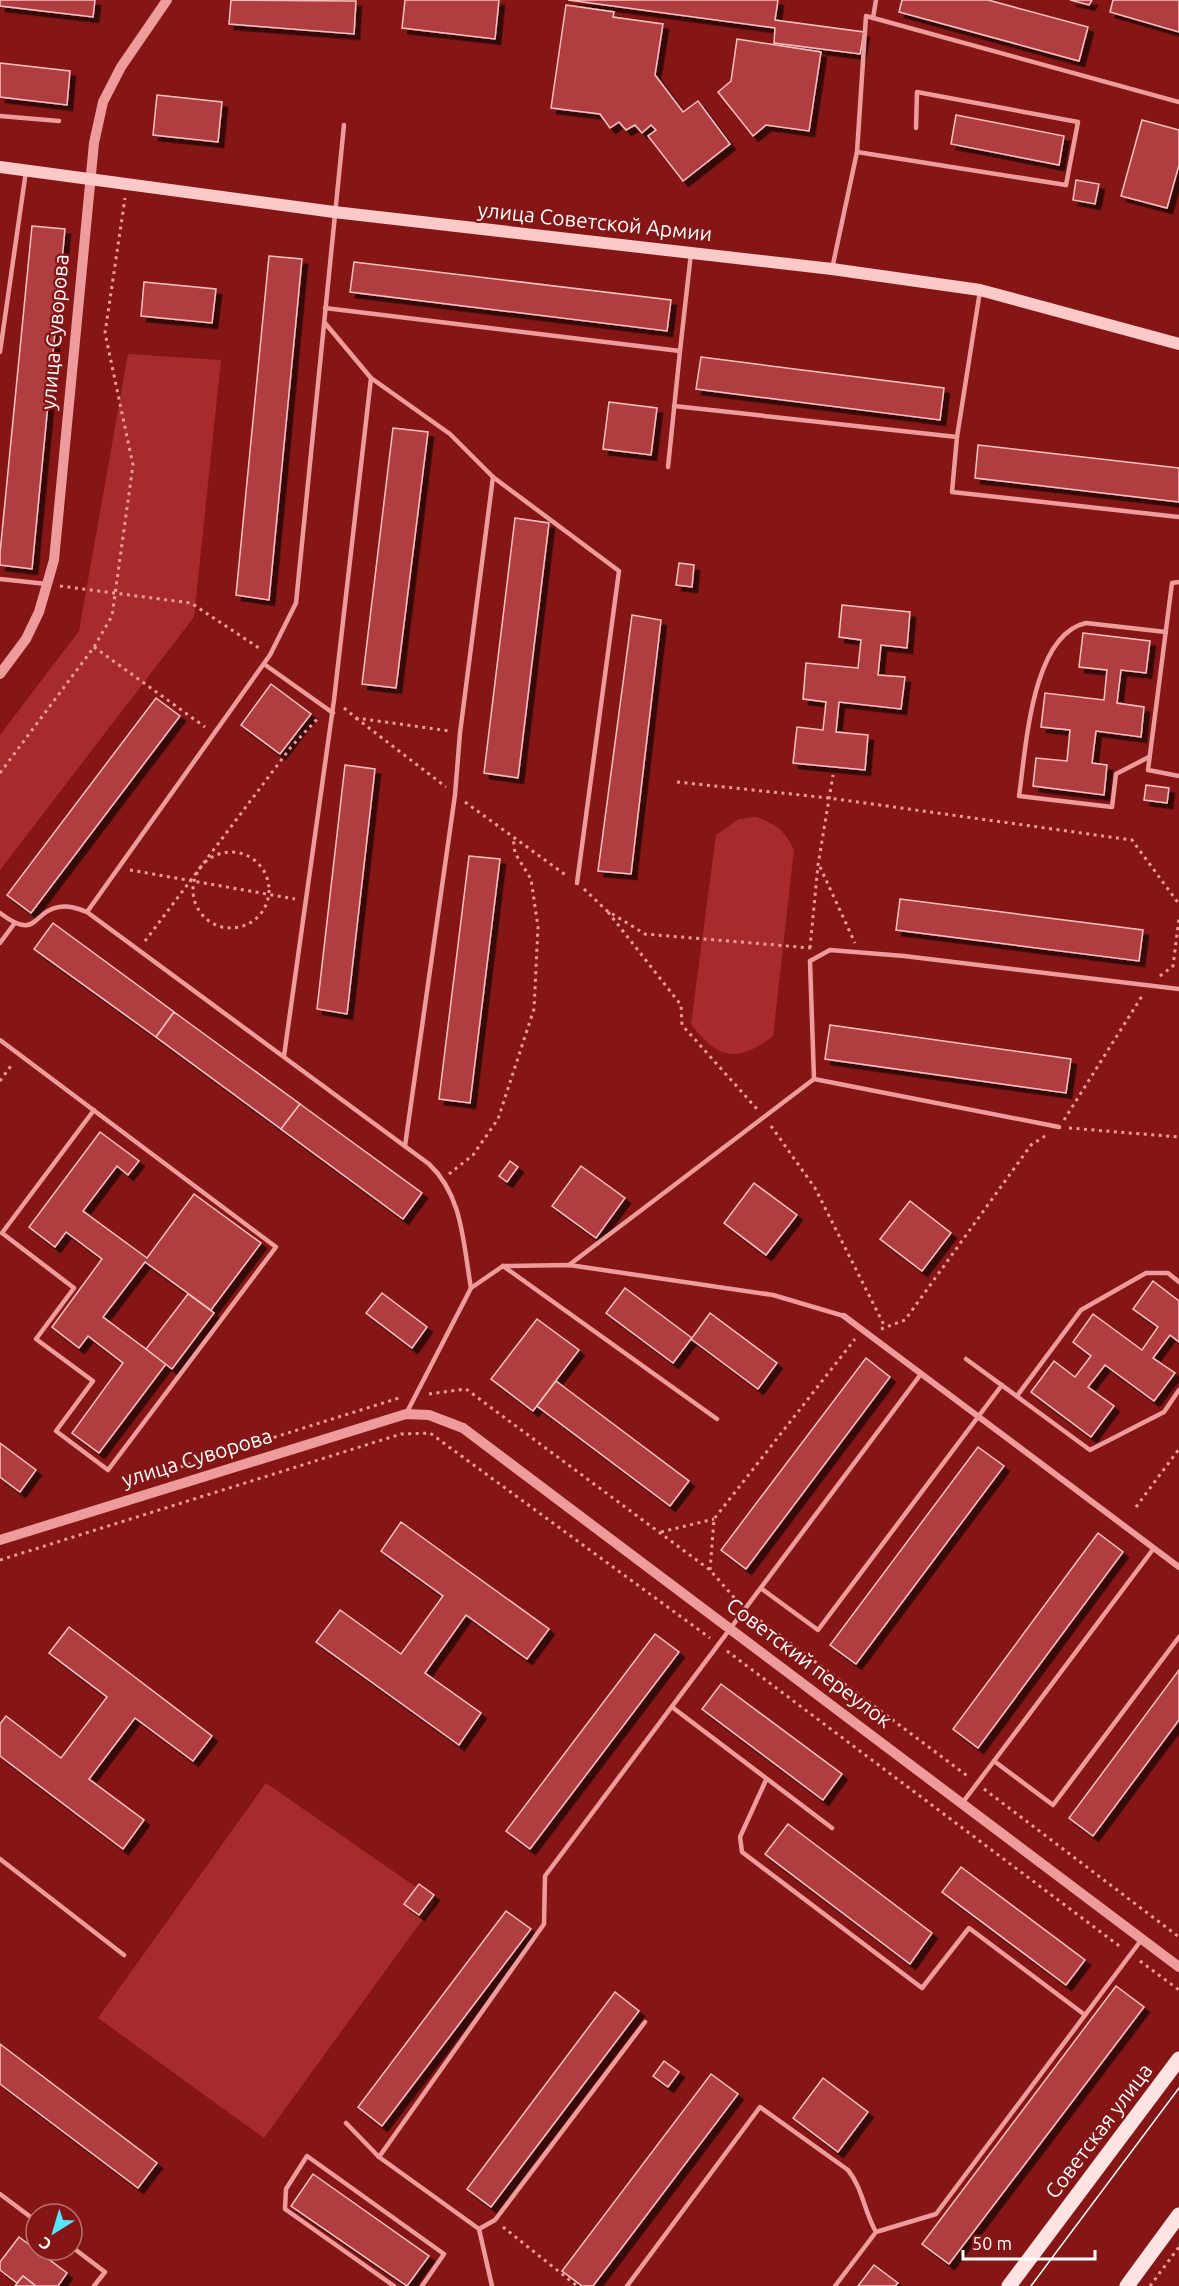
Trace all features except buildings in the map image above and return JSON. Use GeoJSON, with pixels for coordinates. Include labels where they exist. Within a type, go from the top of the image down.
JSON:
{"type":"FeatureCollection","features":[{"type":"Feature","properties":{"kind":"main road","name":"улица Советской Армии"},"geometry":{"type":"LineString","coordinates":[[0,167],[334,212],[692,252],[980,290],[1179,344]]}},
{"type":"Feature","properties":{"kind":"main road","name":"Советская улица"},"geometry":{"type":"LineString","coordinates":[[1009,2286],[1179,2059]]}},
{"type":"Feature","properties":{"kind":"main road"},"geometry":{"type":"LineString","coordinates":[[1127,2286],[1179,2215]]}},
{"type":"Feature","properties":{"kind":"street","name":"улица Суворова"},"geometry":{"type":"LineString","coordinates":[[0,674],[26,639],[54,560],[90,179],[94,143],[103,102],[121,67],[166,0]]}},
{"type":"Feature","properties":{"kind":"street"},"geometry":{"type":"LineString","coordinates":[[844,1316],[1179,1567]]}},
{"type":"Feature","properties":{"kind":"street","name":"улица Суворова"},"geometry":{"type":"LineString","coordinates":[[0,1540],[406,1414]]}},
{"type":"Feature","properties":{"kind":"street","name":"Советский переулок"},"geometry":{"type":"LineString","coordinates":[[406,1414],[429,1414],[463,1428],[963,1802],[1179,1967]]}},
{"type":"Feature","properties":{"kind":"lane"},"geometry":{"type":"LineString","coordinates":[[873,18],[876,0]]}},
{"type":"Feature","properties":{"kind":"lane"},"geometry":{"type":"LineString","coordinates":[[832,269],[857,152],[866,16],[1179,102]]}},
{"type":"Feature","properties":{"kind":"lane"},"geometry":{"type":"LineString","coordinates":[[857,152],[1066,185],[1078,122],[917,92],[916,128]]}},
{"type":"Feature","properties":{"kind":"lane"},"geometry":{"type":"LineString","coordinates":[[0,116],[59,121]]}},
{"type":"Feature","properties":{"kind":"lane"},"geometry":{"type":"LineString","coordinates":[[87,912],[264,664],[296,603],[344,125]]}},
{"type":"Feature","properties":{"kind":"lane"},"geometry":{"type":"LineString","coordinates":[[0,352],[26,170]]}},
{"type":"Feature","properties":{"kind":"lane"},"geometry":{"type":"LineString","coordinates":[[668,467],[692,252]]}},
{"type":"Feature","properties":{"kind":"lane"},"geometry":{"type":"LineString","coordinates":[[980,290],[957,437],[952,492],[1179,517]]}},
{"type":"Feature","properties":{"kind":"lane"},"geometry":{"type":"LineString","coordinates":[[325,308],[680,351]]}},
{"type":"Feature","properties":{"kind":"lane"},"geometry":{"type":"LineString","coordinates":[[325,323],[371,378],[450,434],[493,477],[619,571],[577,883]]}},
{"type":"Feature","properties":{"kind":"lane"},"geometry":{"type":"LineString","coordinates":[[284,1056],[333,712],[371,378]]}},
{"type":"Feature","properties":{"kind":"lane"},"geometry":{"type":"LineString","coordinates":[[674,406],[957,437]]}},
{"type":"Feature","properties":{"kind":"lane"},"geometry":{"type":"LineString","coordinates":[[405,1146],[455,795],[460,733],[493,477]]}},
{"type":"Feature","properties":{"kind":"lane"},"geometry":{"type":"LineString","coordinates":[[0,579],[47,584]]}},
{"type":"Feature","properties":{"kind":"lane"},"geometry":{"type":"LineString","coordinates":[[1179,582],[1172,583],[1148,770],[1179,776]]}},
{"type":"Feature","properties":{"kind":"lane"},"geometry":{"type":"LineString","coordinates":[[1149,757],[1116,774],[1112,807],[1019,796],[1032,702],[1042,675],[1064,633],[1074,626],[1086,623],[1166,632]]}},
{"type":"Feature","properties":{"kind":"lane"},"geometry":{"type":"LineString","coordinates":[[264,664],[333,712]]}},
{"type":"Feature","properties":{"kind":"lane"},"geometry":{"type":"LineString","coordinates":[[0,913],[14,924],[29,926],[57,907],[75,907],[87,912],[405,1146],[444,1178],[455,1198],[471,1287]]}},
{"type":"Feature","properties":{"kind":"lane"},"geometry":{"type":"LineString","coordinates":[[0,943],[14,924]]}},
{"type":"Feature","properties":{"kind":"lane"},"geometry":{"type":"LineString","coordinates":[[814,1079],[810,961],[830,950],[1179,989]]}},
{"type":"Feature","properties":{"kind":"lane"},"geometry":{"type":"LineString","coordinates":[[0,1040],[20,1054],[276,1247],[108,1470],[56,1431],[93,1381],[36,1339],[74,1288],[2,1233],[94,1110]]}},
{"type":"Feature","properties":{"kind":"lane"},"geometry":{"type":"LineString","coordinates":[[569,1265],[814,1079],[1059,1127]]}},
{"type":"Feature","properties":{"kind":"lane"},"geometry":{"type":"LineString","coordinates":[[406,1414],[471,1287],[503,1266],[569,1265],[773,1295],[844,1316]]}},
{"type":"Feature","properties":{"kind":"lane"},"geometry":{"type":"LineString","coordinates":[[503,1266],[717,1419]]}},
{"type":"Feature","properties":{"kind":"lane"},"geometry":{"type":"LineString","coordinates":[[1017,1396],[1081,1310],[1146,1273],[1168,1273],[1179,1282]]}},
{"type":"Feature","properties":{"kind":"lane"},"geometry":{"type":"LineString","coordinates":[[966,1359],[1090,1450],[1164,1412],[1179,1390]]}},
{"type":"Feature","properties":{"kind":"lane"},"geometry":{"type":"LineString","coordinates":[[379,2157],[544,1924],[545,1876],[921,1374]]}},
{"type":"Feature","properties":{"kind":"lane"},"geometry":{"type":"LineString","coordinates":[[762,1589],[818,1630],[1002,1385]]}},
{"type":"Feature","properties":{"kind":"lane"},"geometry":{"type":"LineString","coordinates":[[963,1802],[1154,1548]]}},
{"type":"Feature","properties":{"kind":"lane"},"geometry":{"type":"LineString","coordinates":[[994,1761],[1053,1805],[1179,1636]]}},
{"type":"Feature","properties":{"kind":"lane"},"geometry":{"type":"LineString","coordinates":[[672,1707],[832,1828]]}},
{"type":"Feature","properties":{"kind":"lane"},"geometry":{"type":"LineString","coordinates":[[766,1780],[740,1837],[742,1852],[922,1988],[969,1928],[1085,2015]]}},
{"type":"Feature","properties":{"kind":"lane"},"geometry":{"type":"LineString","coordinates":[[0,1859],[124,1955]]}},
{"type":"Feature","properties":{"kind":"lane"},"geometry":{"type":"LineString","coordinates":[[835,2286],[876,2232],[936,2214],[1142,1939]]}},
{"type":"Feature","properties":{"kind":"lane"},"geometry":{"type":"LineString","coordinates":[[479,2229],[495,2220],[645,2022]]}},
{"type":"Feature","properties":{"kind":"lane"},"geometry":{"type":"LineString","coordinates":[[627,2286],[760,2107],[848,2170],[859,2184],[864,2208],[876,2232]]}},
{"type":"Feature","properties":{"kind":"lane"},"geometry":{"type":"LineString","coordinates":[[345,2123],[379,2157],[479,2229],[492,2286]]}},
{"type":"Feature","properties":{"kind":"lane"},"geometry":{"type":"LineString","coordinates":[[394,2286],[285,2209],[286,2188],[307,2157],[444,2254],[423,2286]]}},
{"type":"Feature","properties":{"kind":"lane"},"geometry":{"type":"LineString","coordinates":[[0,2194],[24,2212]]}},
{"type":"Feature","properties":{"kind":"lane"},"geometry":{"type":"LineString","coordinates":[[84,2256],[105,2272],[94,2286]]}},
{"type":"Feature","properties":{"kind":"path"},"geometry":{"type":"LineString","coordinates":[[0,773],[94,648],[112,616],[133,465],[105,333],[125,198]]}},
{"type":"Feature","properties":{"kind":"path"},"geometry":{"type":"LineString","coordinates":[[47,584],[117,591],[191,603],[270,655]]}},
{"type":"Feature","properties":{"kind":"path"},"geometry":{"type":"LineString","coordinates":[[94,648],[214,734]]}},
{"type":"Feature","properties":{"kind":"path"},"geometry":{"type":"LineString","coordinates":[[334,700],[356,718],[460,733]]}},
{"type":"Feature","properties":{"kind":"path"},"geometry":{"type":"LineString","coordinates":[[139,949],[291,747],[327,708]]}},
{"type":"Feature","properties":{"kind":"path"},"geometry":{"type":"LineString","coordinates":[[810,948],[818,865],[833,775]]}},
{"type":"Feature","properties":{"kind":"path"},"geometry":{"type":"LineString","coordinates":[[677,782],[829,798],[1132,840],[1179,904]]}},
{"type":"Feature","properties":{"kind":"path"},"geometry":{"type":"LineString","coordinates":[[444,1178],[473,1155],[498,1119],[534,1009],[538,927],[531,879],[515,853],[513,837]]}},
{"type":"Feature","properties":{"kind":"path"},"geometry":{"type":"LineString","coordinates":[[191,882],[193,896],[201,914],[208,921],[226,928],[236,928],[254,920],[261,913],[268,895],[268,885],[260,867],[244,855],[225,853],[215,855],[200,868]]}},
{"type":"Feature","properties":{"kind":"path"},"geometry":{"type":"LineString","coordinates":[[818,865],[859,952]]}},
{"type":"Feature","properties":{"kind":"path"},"geometry":{"type":"LineString","coordinates":[[118,867],[306,901]]}},
{"type":"Feature","properties":{"kind":"path"},"geometry":{"type":"LineString","coordinates":[[1179,918],[1173,966],[1149,986],[1059,1127],[1179,1137]]}},
{"type":"Feature","properties":{"kind":"path"},"geometry":{"type":"LineString","coordinates":[[0,1081],[20,1054]]}},
{"type":"Feature","properties":{"kind":"path"},"geometry":{"type":"LineString","coordinates":[[135,1482],[395,1398],[466,1389],[662,1532],[710,1570],[746,1610],[1179,1937]]}},
{"type":"Feature","properties":{"kind":"path"},"geometry":{"type":"LineString","coordinates":[[0,1560],[401,1434],[430,1433],[720,1645],[1179,1990]]}},
{"type":"Feature","properties":{"kind":"path"},"geometry":{"type":"LineString","coordinates":[[1136,1507],[1179,1449]]}},
{"type":"Feature","properties":{"kind":"path"},"geometry":{"type":"LineString","coordinates":[[662,1532],[714,1519]]}},
{"type":"Feature","properties":{"kind":"path"},"geometry":{"type":"LineString","coordinates":[[495,2220],[577,2286]]}},
{"type":"Feature","properties":{"kind":"path"},"geometry":{"type":"LineString","coordinates":[[1150,2286],[1179,2247]]}},
{"type":"Feature","properties":{"kind":"shaded area"},"geometry":{"type":"Polygon","coordinates":[[[128,354],[221,360],[194,617],[0,870],[0,735],[79,631],[128,354]]]}},
{"type":"Feature","properties":{"kind":"shaded area"},"geometry":{"type":"Polygon","coordinates":[[[756,817],[779,829],[794,850],[773,1036],[749,1051],[728,1054],[710,1045],[691,1024],[716,835],[739,819],[756,817]]]}},
{"type":"Feature","properties":{"kind":"shaded area"},"geometry":{"type":"Polygon","coordinates":[[[266,1783],[436,1901],[264,2138],[98,2018],[266,1783]]]}},
{"type":"Feature","properties":{"kind":"tram line"},"geometry":{"type":"LineString","coordinates":[[1031,2286],[1179,2088]]}}]}
